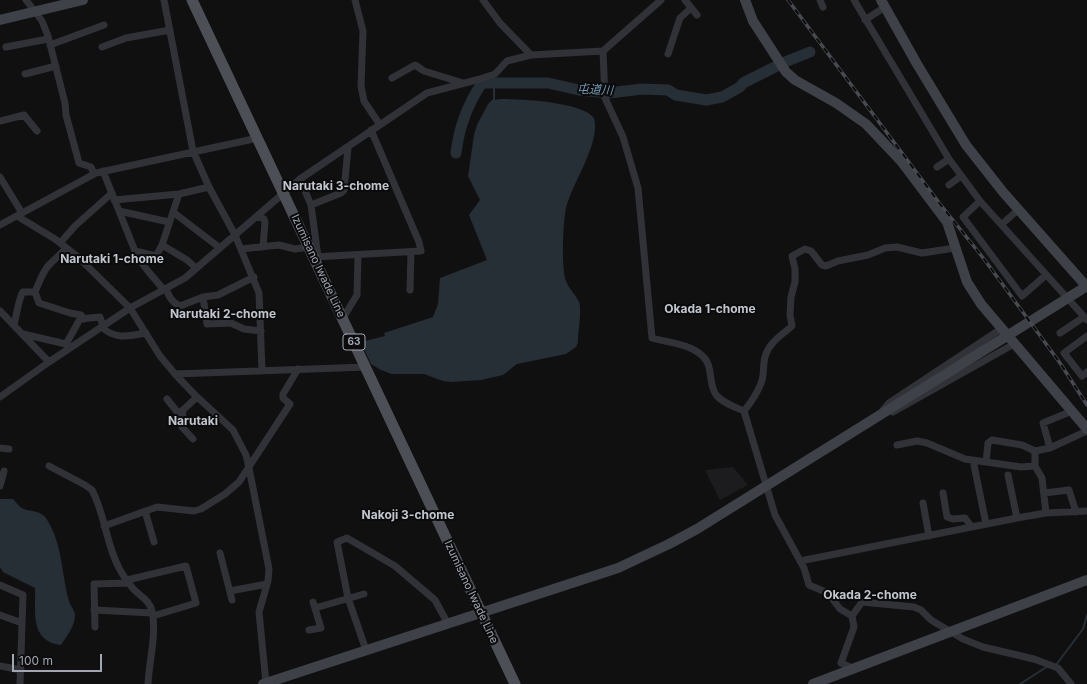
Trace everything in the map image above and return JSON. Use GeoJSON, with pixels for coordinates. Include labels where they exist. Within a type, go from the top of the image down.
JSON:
{"type":"FeatureCollection","features":[{"type":"Feature","properties":{"kind":"main road","name":"Izumisano Iwade Line"},"geometry":{"type":"LineString","coordinates":[[192,0],[309,247],[316,257],[343,318],[515,684]]}},
{"type":"Feature","properties":{"kind":"street"},"geometry":{"type":"LineString","coordinates":[[26,0],[42,21],[49,42],[79,163],[91,167],[94,174]]}},
{"type":"Feature","properties":{"kind":"street"},"geometry":{"type":"LineString","coordinates":[[0,20],[35,11],[57,3],[83,0]]}},
{"type":"Feature","properties":{"kind":"street"},"geometry":{"type":"LineString","coordinates":[[164,0],[193,151],[209,187],[235,235],[254,277],[260,305],[262,371]]}},
{"type":"Feature","properties":{"kind":"street"},"geometry":{"type":"LineString","coordinates":[[355,0],[363,31],[361,86],[364,101],[380,125]]}},
{"type":"Feature","properties":{"kind":"street"},"geometry":{"type":"LineString","coordinates":[[483,0],[500,23],[531,55]]}},
{"type":"Feature","properties":{"kind":"street"},"geometry":{"type":"LineString","coordinates":[[0,398],[68,346],[130,308],[185,278],[283,192],[300,179],[348,148],[371,130],[427,93],[464,84],[494,74],[507,60],[531,55],[603,51],[661,0]]}},
{"type":"Feature","properties":{"kind":"street"},"geometry":{"type":"LineString","coordinates":[[685,0],[697,15]]}},
{"type":"Feature","properties":{"kind":"street"},"geometry":{"type":"LineString","coordinates":[[745,0],[752,21],[786,72],[795,80],[836,103],[866,124],[901,161],[944,218],[970,287],[981,304],[1087,430],[1050,448],[1035,451],[1022,445],[992,440],[988,443],[986,462]]}},
{"type":"Feature","properties":{"kind":"street"},"geometry":{"type":"LineString","coordinates":[[820,0],[823,8]]}},
{"type":"Feature","properties":{"kind":"street"},"geometry":{"type":"LineString","coordinates":[[854,0],[949,159],[961,176],[980,201],[1086,319],[1060,333]]}},
{"type":"Feature","properties":{"kind":"street"},"geometry":{"type":"LineString","coordinates":[[0,177],[20,215],[66,248],[130,308],[160,356],[175,374],[197,397],[233,430],[246,456],[269,569],[268,584],[259,612],[264,684],[603,573],[644,557],[697,529],[1087,286],[1018,209],[966,145],[883,4],[865,20]]}},
{"type":"Feature","properties":{"kind":"street"},"geometry":{"type":"LineString","coordinates":[[668,54],[680,18],[691,8]]}},
{"type":"Feature","properties":{"kind":"street"},"geometry":{"type":"LineString","coordinates":[[6,47],[49,42],[104,25]]}},
{"type":"Feature","properties":{"kind":"street"},"geometry":{"type":"LineString","coordinates":[[102,47],[126,38],[170,30]]}},
{"type":"Feature","properties":{"kind":"street"},"geometry":{"type":"LineString","coordinates":[[603,51],[604,98],[623,137],[638,188],[652,338],[689,348],[702,355],[711,370],[714,392],[718,397],[744,411],[765,486],[775,515],[800,562],[809,585],[828,593],[840,609],[852,616]]}},
{"type":"Feature","properties":{"kind":"street"},"geometry":{"type":"LineString","coordinates":[[392,78],[415,65],[424,71],[464,84]]}},
{"type":"Feature","properties":{"kind":"street"},"geometry":{"type":"LineString","coordinates":[[24,74],[56,66]]}},
{"type":"Feature","properties":{"kind":"street"},"geometry":{"type":"LineString","coordinates":[[0,121],[24,115],[37,131]]}},
{"type":"Feature","properties":{"kind":"street"},"geometry":{"type":"LineString","coordinates":[[300,179],[311,205],[316,257],[421,251],[419,242],[371,130]]}},
{"type":"Feature","properties":{"kind":"street"},"geometry":{"type":"LineString","coordinates":[[0,225],[94,174],[193,151],[258,138]]}},
{"type":"Feature","properties":{"kind":"street"},"geometry":{"type":"LineString","coordinates":[[311,205],[344,190],[348,148]]}},
{"type":"Feature","properties":{"kind":"street"},"geometry":{"type":"LineString","coordinates":[[937,168],[949,159]]}},
{"type":"Feature","properties":{"kind":"street"},"geometry":{"type":"LineString","coordinates":[[103,171],[135,251],[147,270],[165,289],[175,304],[180,306],[203,297],[218,295],[254,277]]}},
{"type":"Feature","properties":{"kind":"street"},"geometry":{"type":"LineString","coordinates":[[949,184],[961,176]]}},
{"type":"Feature","properties":{"kind":"street"},"geometry":{"type":"LineString","coordinates":[[60,243],[75,226],[113,196],[179,194],[209,187]]}},
{"type":"Feature","properties":{"kind":"street"},"geometry":{"type":"LineString","coordinates":[[135,251],[156,256],[162,245],[179,194]]}},
{"type":"Feature","properties":{"kind":"street"},"geometry":{"type":"LineString","coordinates":[[980,201],[963,217],[1022,296],[1046,275]]}},
{"type":"Feature","properties":{"kind":"street"},"geometry":{"type":"LineString","coordinates":[[1002,224],[1018,209]]}},
{"type":"Feature","properties":{"kind":"street"},"geometry":{"type":"LineString","coordinates":[[119,211],[169,222]]}},
{"type":"Feature","properties":{"kind":"street"},"geometry":{"type":"LineString","coordinates":[[173,212],[220,248]]}},
{"type":"Feature","properties":{"kind":"street"},"geometry":{"type":"LineString","coordinates":[[257,216],[264,219],[265,222],[263,247]]}},
{"type":"Feature","properties":{"kind":"street"},"geometry":{"type":"LineString","coordinates":[[162,245],[187,260],[196,268]]}},
{"type":"Feature","properties":{"kind":"street"},"geometry":{"type":"LineString","coordinates":[[241,249],[283,245],[300,249],[309,247]]}},
{"type":"Feature","properties":{"kind":"street"},"geometry":{"type":"LineString","coordinates":[[744,411],[753,401],[763,376],[763,365],[766,352],[772,344],[792,326],[790,315],[791,298],[795,282],[795,269],[792,256],[805,249],[811,251],[822,265],[826,266],[838,261],[868,255],[885,248],[897,247],[922,253],[955,248]]}},
{"type":"Feature","properties":{"kind":"street"},"geometry":{"type":"LineString","coordinates":[[66,248],[55,261],[50,264],[41,278],[35,292],[39,303],[81,315],[84,319]]}},
{"type":"Feature","properties":{"kind":"street"},"geometry":{"type":"LineString","coordinates":[[410,290],[411,252]]}},
{"type":"Feature","properties":{"kind":"street"},"geometry":{"type":"LineString","coordinates":[[343,318],[357,295],[358,255]]}},
{"type":"Feature","properties":{"kind":"street"},"geometry":{"type":"LineString","coordinates":[[14,325],[20,306],[20,295],[23,292],[35,292]]}},
{"type":"Feature","properties":{"kind":"street"},"geometry":{"type":"LineString","coordinates":[[203,297],[207,324],[231,323],[244,329],[261,331]]}},
{"type":"Feature","properties":{"kind":"street"},"geometry":{"type":"LineString","coordinates":[[0,311],[49,362]]}},
{"type":"Feature","properties":{"kind":"street"},"geometry":{"type":"LineString","coordinates":[[68,346],[78,321],[84,319],[100,317],[102,326],[113,335],[128,337],[146,333]]}},
{"type":"Feature","properties":{"kind":"street"},"geometry":{"type":"LineString","coordinates":[[877,416],[890,403],[1001,329]]}},
{"type":"Feature","properties":{"kind":"street"},"geometry":{"type":"LineString","coordinates":[[23,334],[68,346]]}},
{"type":"Feature","properties":{"kind":"street"},"geometry":{"type":"LineString","coordinates":[[1087,336],[1064,353],[1082,376],[1087,372]]}},
{"type":"Feature","properties":{"kind":"street"},"geometry":{"type":"LineString","coordinates":[[877,416],[893,412],[1014,344]]}},
{"type":"Feature","properties":{"kind":"street"},"geometry":{"type":"LineString","coordinates":[[175,374],[366,367]]}},
{"type":"Feature","properties":{"kind":"street"},"geometry":{"type":"LineString","coordinates":[[104,526],[163,506],[194,510],[200,509],[226,494],[239,482],[264,447],[265,441],[290,404],[283,398],[283,394],[298,369]]}},
{"type":"Feature","properties":{"kind":"street"},"geometry":{"type":"LineString","coordinates":[[167,399],[178,413],[197,397]]}},
{"type":"Feature","properties":{"kind":"street"},"geometry":{"type":"LineString","coordinates":[[183,410],[182,427],[193,439]]}},
{"type":"Feature","properties":{"kind":"street"},"geometry":{"type":"LineString","coordinates":[[1050,448],[1043,424],[1072,411]]}},
{"type":"Feature","properties":{"kind":"street"},"geometry":{"type":"LineString","coordinates":[[897,445],[917,441],[927,443],[965,459],[1021,467],[1034,466]]}},
{"type":"Feature","properties":{"kind":"street"},"geometry":{"type":"LineString","coordinates":[[0,448],[9,449]]}},
{"type":"Feature","properties":{"kind":"street"},"geometry":{"type":"LineString","coordinates":[[1035,451],[1034,466],[1042,478],[1046,513]]}},
{"type":"Feature","properties":{"kind":"street"},"geometry":{"type":"LineString","coordinates":[[974,465],[986,524]]}},
{"type":"Feature","properties":{"kind":"street"},"geometry":{"type":"LineString","coordinates":[[49,466],[92,490],[119,569],[128,581],[146,599],[152,614],[152,645],[148,684]]}},
{"type":"Feature","properties":{"kind":"street"},"geometry":{"type":"LineString","coordinates":[[0,486],[4,471]]}},
{"type":"Feature","properties":{"kind":"street"},"geometry":{"type":"LineString","coordinates":[[1008,475],[1017,518]]}},
{"type":"Feature","properties":{"kind":"street"},"geometry":{"type":"LineString","coordinates":[[1044,493],[1069,490],[1076,512]]}},
{"type":"Feature","properties":{"kind":"street"},"geometry":{"type":"LineString","coordinates":[[943,493],[947,517],[953,519],[965,518],[971,526]]}},
{"type":"Feature","properties":{"kind":"street"},"geometry":{"type":"LineString","coordinates":[[923,503],[930,536]]}},
{"type":"Feature","properties":{"kind":"street"},"geometry":{"type":"LineString","coordinates":[[145,511],[154,542]]}},
{"type":"Feature","properties":{"kind":"street"},"geometry":{"type":"LineString","coordinates":[[800,562],[930,536],[971,526],[1046,513],[1087,511]]}},
{"type":"Feature","properties":{"kind":"street"},"geometry":{"type":"LineString","coordinates":[[366,650],[348,598],[337,542],[347,538],[395,566],[436,600],[448,624]]}},
{"type":"Feature","properties":{"kind":"street"},"geometry":{"type":"LineString","coordinates":[[220,553],[232,600]]}},
{"type":"Feature","properties":{"kind":"street"},"geometry":{"type":"LineString","coordinates":[[94,610],[152,614],[196,603],[186,566],[128,581],[94,584],[94,610],[95,627]]}},
{"type":"Feature","properties":{"kind":"street"},"geometry":{"type":"LineString","coordinates":[[813,684],[1087,580]]}},
{"type":"Feature","properties":{"kind":"street"},"geometry":{"type":"LineString","coordinates":[[230,591],[268,584]]}},
{"type":"Feature","properties":{"kind":"street"},"geometry":{"type":"LineString","coordinates":[[0,585],[23,595],[20,684]]}},
{"type":"Feature","properties":{"kind":"street"},"geometry":{"type":"LineString","coordinates":[[310,630],[321,628],[314,605],[364,594]]}},
{"type":"Feature","properties":{"kind":"street"},"geometry":{"type":"LineString","coordinates":[[851,670],[850,667],[841,663],[854,627],[852,616],[862,602],[914,607],[921,610],[931,620],[963,639],[983,647],[1034,659],[1058,668],[1071,684]]}},
{"type":"Feature","properties":{"kind":"street"},"geometry":{"type":"LineString","coordinates":[[0,615],[22,623]]}},
{"type":"Feature","properties":{"kind":"street"},"geometry":{"type":"LineString","coordinates":[[0,666],[21,670]]}},
{"type":"Feature","properties":{"kind":"shaded area"},"geometry":{"type":"Polygon","coordinates":[[[502,99],[551,102],[577,108],[594,118],[595,128],[590,151],[569,198],[564,224],[564,274],[567,284],[578,299],[580,306],[578,342],[576,347],[566,354],[517,364],[503,375],[481,380],[451,382],[443,381],[424,374],[391,374],[379,369],[371,364],[361,342],[385,336],[384,333],[433,317],[438,304],[440,278],[487,260],[469,215],[480,200],[468,176],[474,135],[477,125],[488,104],[492,100],[502,99]]]}},
{"type":"Feature","properties":{"kind":"shaded area"},"geometry":{"type":"Polygon","coordinates":[[[733,467],[748,485],[720,500],[705,470],[733,467]]]}},
{"type":"Feature","properties":{"kind":"shaded area"},"geometry":{"type":"Polygon","coordinates":[[[0,499],[13,499],[23,508],[44,515],[52,528],[59,548],[66,590],[70,605],[75,615],[72,627],[61,645],[44,638],[39,632],[35,616],[35,588],[3,572],[0,567],[0,499]]]}},
{"type":"Feature","properties":{"kind":"waterway","name":"屯道川"},"geometry":{"type":"LineString","coordinates":[[785,62],[810,52]]}},
{"type":"Feature","properties":{"kind":"waterway","name":"屯道川"},"geometry":{"type":"LineString","coordinates":[[456,153],[464,116],[482,83],[548,83],[579,90],[609,93],[642,89],[668,90],[676,95],[706,100],[722,97],[740,87],[743,83],[775,67]]}},
{"type":"Feature","properties":{"kind":"waterway"},"geometry":{"type":"LineString","coordinates":[[494,83],[494,100]]}},
{"type":"Feature","properties":{"kind":"waterway"},"geometry":{"type":"LineString","coordinates":[[1056,665],[1083,629],[1087,615]]}},
{"type":"Feature","properties":{"kind":"waterway"},"geometry":{"type":"LineString","coordinates":[[1020,684],[1048,666]]}},
{"type":"Feature","properties":{"kind":"railway"},"geometry":{"type":"LineString","coordinates":[[788,0],[940,204],[984,259],[1060,363],[1087,405]]}},
{"type":"Feature","properties":{"kind":"district","name":"Narutaki 3-chome"},"geometry":{"type":"Point","coordinates":[336,186]}},
{"type":"Feature","properties":{"kind":"district","name":"Narutaki 1-chome"},"geometry":{"type":"Point","coordinates":[112,259]}},
{"type":"Feature","properties":{"kind":"district","name":"Okada 1-chome"},"geometry":{"type":"Point","coordinates":[710,309]}},
{"type":"Feature","properties":{"kind":"district","name":"Narutaki 2-chome"},"geometry":{"type":"Point","coordinates":[223,314]}},
{"type":"Feature","properties":{"kind":"district","name":"Narutaki"},"geometry":{"type":"Point","coordinates":[193,421]}},
{"type":"Feature","properties":{"kind":"district","name":"Nakoji 3-chome"},"geometry":{"type":"Point","coordinates":[408,515]}},
{"type":"Feature","properties":{"kind":"district","name":"Okada 2-chome"},"geometry":{"type":"Point","coordinates":[870,595]}}]}
